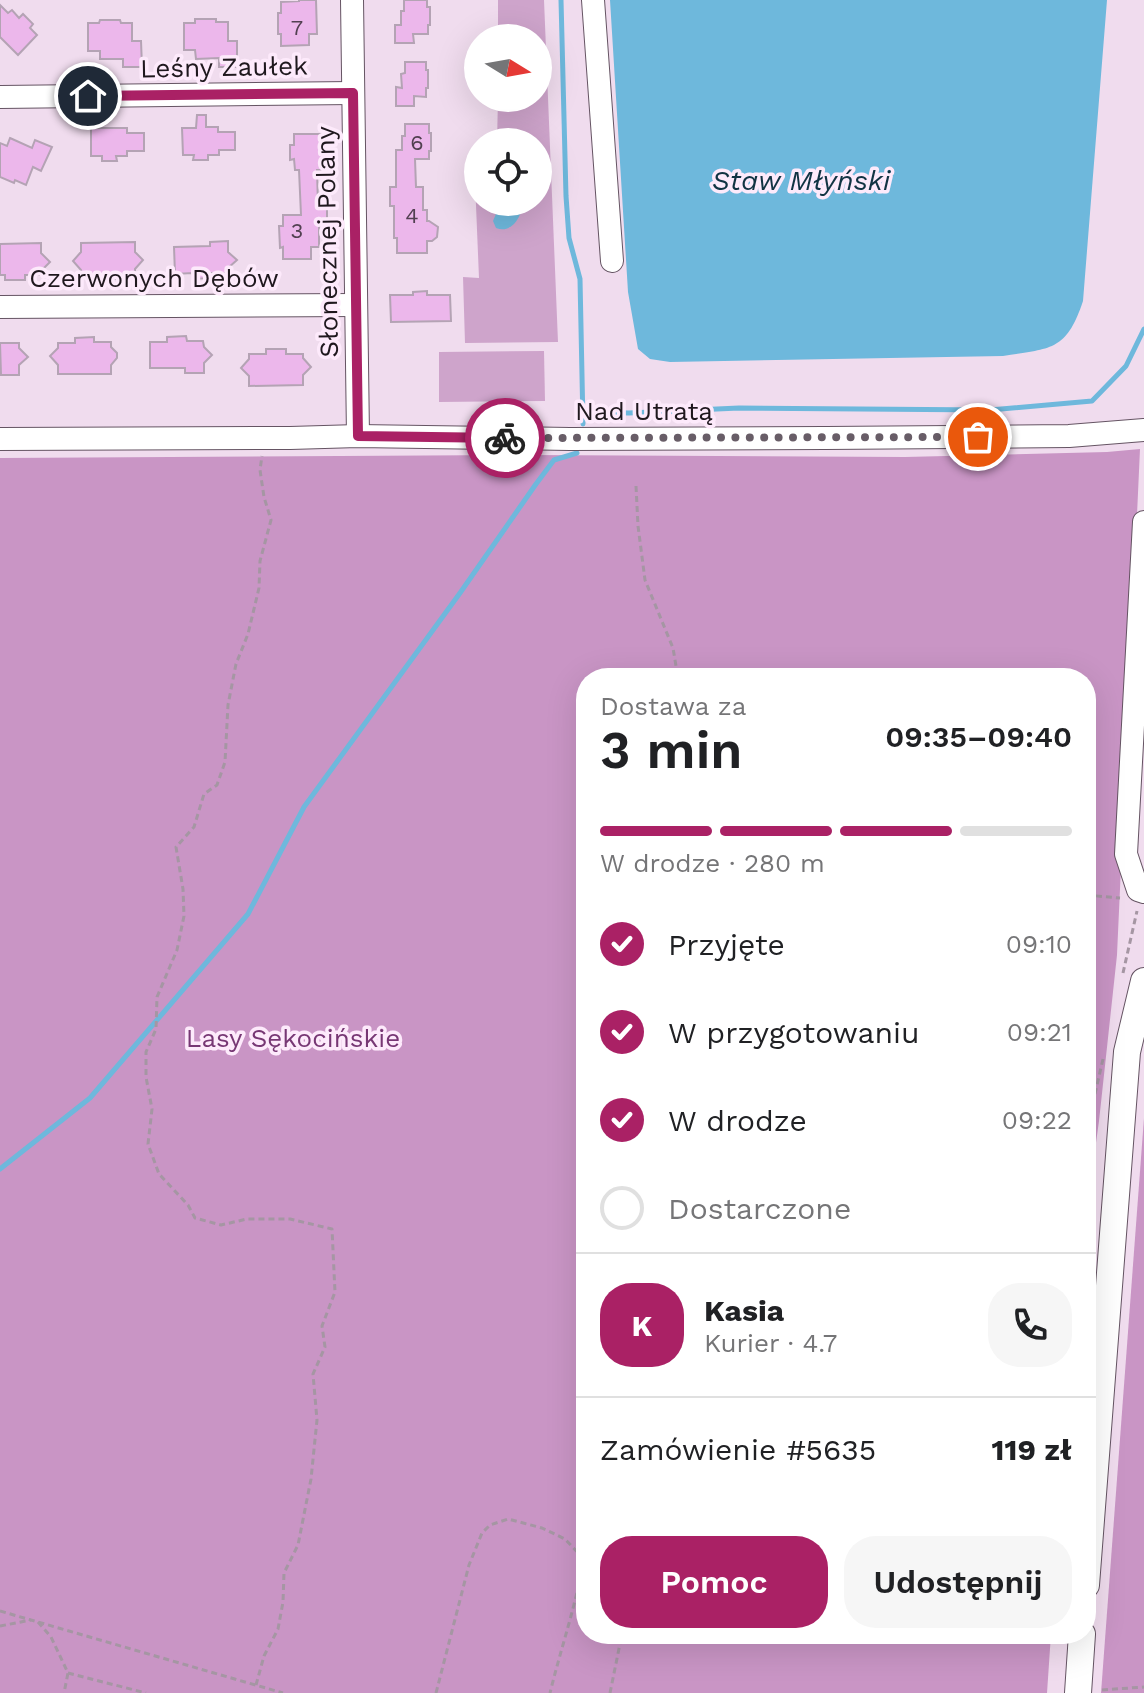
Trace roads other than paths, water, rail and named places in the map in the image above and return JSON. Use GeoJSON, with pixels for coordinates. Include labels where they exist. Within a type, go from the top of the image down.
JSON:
{"type":"FeatureCollection","features":[{"type":"Feature","properties":{"kind":"main road"},"geometry":{"type":"LineString","coordinates":[[1096,1455],[1127,1052],[1144,981]]}},
{"type":"Feature","properties":{"kind":"main road"},"geometry":{"type":"LineString","coordinates":[[1078,1692],[1081,1644]]}},
{"type":"Feature","properties":{"kind":"street","name":"Słonecznej Polany"},"geometry":{"type":"LineString","coordinates":[[352,0],[358,436]]}},
{"type":"Feature","properties":{"kind":"street"},"geometry":{"type":"LineString","coordinates":[[593,0],[612,261]]}},
{"type":"Feature","properties":{"kind":"street","name":"Leśny Zaułek"},"geometry":{"type":"LineString","coordinates":[[0,97],[353,93]]}},
{"type":"Feature","properties":{"kind":"street","name":"Czerwonych Dębów"},"geometry":{"type":"LineString","coordinates":[[0,307],[356,305]]}},
{"type":"Feature","properties":{"kind":"street","name":"Nad Utratą"},"geometry":{"type":"LineString","coordinates":[[0,439],[358,436],[841,438],[1069,436],[1144,430]]}},
{"type":"Feature","properties":{"kind":"street"},"geometry":{"type":"LineString","coordinates":[[1135,895],[1138,890],[1126,854],[1144,522]]}},
{"type":"Feature","properties":{"kind":"water","name":"Staw Młyński"},"geometry":{"type":"Polygon","coordinates":[[[610,0],[1107,0],[1083,301],[1070,330],[1063,339],[1045,349],[1003,356],[670,362],[650,359],[638,349],[628,292],[610,0]]]}},
{"type":"Feature","properties":{"kind":"water"},"geometry":{"type":"Polygon","coordinates":[[[495,216],[519,216],[512,226],[502,229],[496,228],[493,221],[495,216]]]}},
{"type":"Feature","properties":{"kind":"waterway"},"geometry":{"type":"LineString","coordinates":[[561,0],[566,196],[569,238],[580,279],[583,424]]}},
{"type":"Feature","properties":{"kind":"waterway"},"geometry":{"type":"LineString","coordinates":[[584,412],[739,408],[990,410],[1092,401],[1126,366],[1144,329]]}},
{"type":"Feature","properties":{"kind":"waterway"},"geometry":{"type":"LineString","coordinates":[[0,1169],[90,1098],[248,914],[304,807],[554,460],[577,453]]}},
{"type":"Feature","properties":{"kind":"park label","name":"Lasy Sękocińskie"},"geometry":{"type":"Point","coordinates":[293,1038]}}]}
